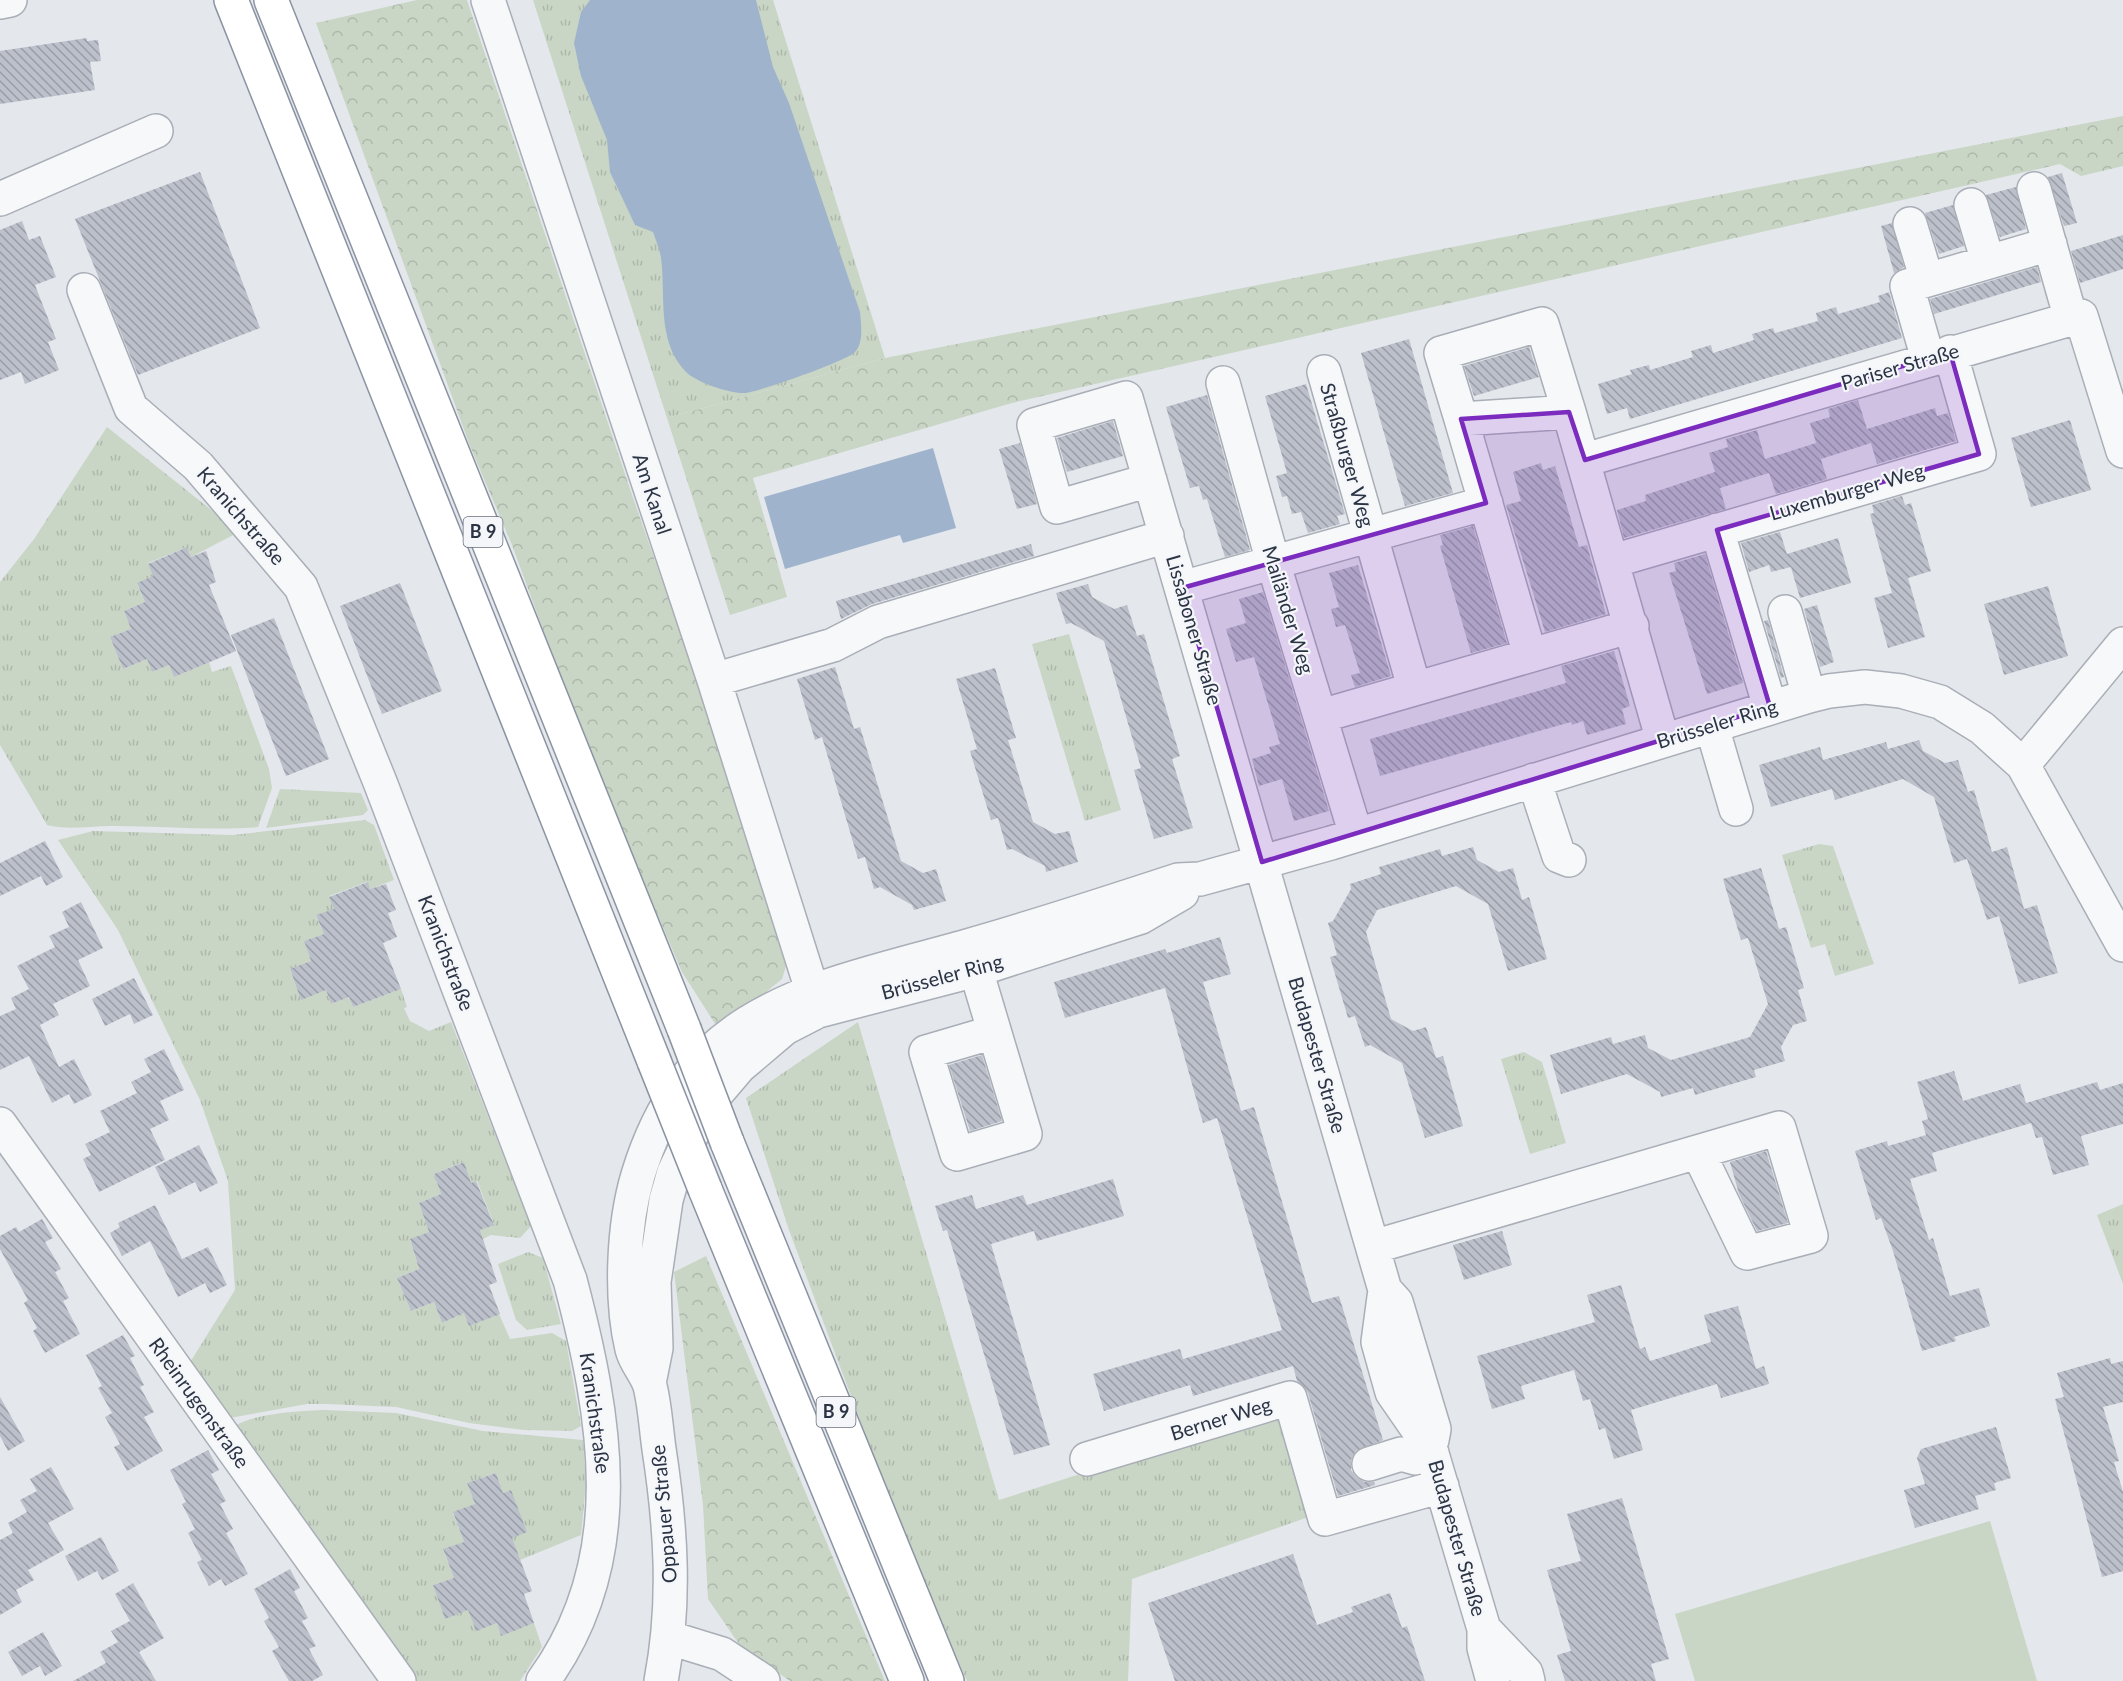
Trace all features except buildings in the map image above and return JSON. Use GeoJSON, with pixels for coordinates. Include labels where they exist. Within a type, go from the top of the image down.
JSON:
{"type":"FeatureCollection","features":[{"type":"Feature","properties":{"kind":"highway","name":"B 9"},"geometry":{"type":"LineString","coordinates":[[231,0],[705,1189],[907,1681]]}},
{"type":"Feature","properties":{"kind":"highway","name":"B 9"},"geometry":{"type":"LineString","coordinates":[[271,0],[684,1029],[727,1142],[947,1681]]}},
{"type":"Feature","properties":{"kind":"street"},"geometry":{"type":"LineString","coordinates":[[0,2],[10,0]]}},
{"type":"Feature","properties":{"kind":"street","name":"Am Kanal"},"geometry":{"type":"LineString","coordinates":[[488,0],[714,680],[815,1000]]}},
{"type":"Feature","properties":{"kind":"street"},"geometry":{"type":"LineString","coordinates":[[0,199],[156,131]]}},
{"type":"Feature","properties":{"kind":"street"},"geometry":{"type":"LineString","coordinates":[[2034,189],[2071,319],[2081,316],[2123,451]]}},
{"type":"Feature","properties":{"kind":"street"},"geometry":{"type":"LineString","coordinates":[[1971,205],[1988,262]]}},
{"type":"Feature","properties":{"kind":"street"},"geometry":{"type":"LineString","coordinates":[[1910,224],[1927,280]]}},
{"type":"Feature","properties":{"kind":"street"},"geometry":{"type":"LineString","coordinates":[[1939,356],[1907,286],[2049,244]]}},
{"type":"Feature","properties":{"kind":"street","name":"Kranichstraße"},"geometry":{"type":"LineString","coordinates":[[84,290],[131,408],[198,466],[301,586],[387,801],[570,1280],[587,1351],[601,1434],[605,1475],[604,1514],[588,1593],[573,1633],[543,1681]]}},
{"type":"Feature","properties":{"kind":"street","name":"Pariser Straße"},"geometry":{"type":"LineString","coordinates":[[1584,460],[2071,319]]}},
{"type":"Feature","properties":{"kind":"street"},"geometry":{"type":"LineString","coordinates":[[1530,655],[1441,353],[1542,324],[1584,460],[1663,741]]}},
{"type":"Feature","properties":{"kind":"street","name":"Luxemburger Weg"},"geometry":{"type":"LineString","coordinates":[[1613,561],[1979,454],[1939,356]]}},
{"type":"Feature","properties":{"kind":"street","name":"Straßburger Weg"},"geometry":{"type":"LineString","coordinates":[[1324,372],[1414,687]]}},
{"type":"Feature","properties":{"kind":"street","name":"Mailänder Weg"},"geometry":{"type":"LineString","coordinates":[[1223,383],[1273,562],[1356,836]]}},
{"type":"Feature","properties":{"kind":"street","name":"Lissaboner Straße"},"geometry":{"type":"LineString","coordinates":[[1150,480],[1057,507],[1034,424],[1126,398],[1262,862]]}},
{"type":"Feature","properties":{"kind":"street"},"geometry":{"type":"LineString","coordinates":[[1461,419],[1569,412]]}},
{"type":"Feature","properties":{"kind":"street","name":"Straßburger Weg"},"geometry":{"type":"LineString","coordinates":[[1182,588],[1370,538],[1486,503]]}},
{"type":"Feature","properties":{"kind":"street"},"geometry":{"type":"LineString","coordinates":[[1717,530],[1770,707]]}},
{"type":"Feature","properties":{"kind":"street"},"geometry":{"type":"LineString","coordinates":[[714,680],[833,645],[878,622],[1167,536]]}},
{"type":"Feature","properties":{"kind":"street"},"geometry":{"type":"LineString","coordinates":[[1785,612],[1809,696]]}},
{"type":"Feature","properties":{"kind":"street"},"geometry":{"type":"LineString","coordinates":[[1321,716],[1414,687],[1632,626]]}},
{"type":"Feature","properties":{"kind":"street"},"geometry":{"type":"LineString","coordinates":[[2023,765],[2123,644]]}},
{"type":"Feature","properties":{"kind":"street","name":"Brüsseler Ring"},"geometry":{"type":"LineString","coordinates":[[690,1070],[733,1033],[777,1006],[815,1000],[973,958],[1178,880],[1200,879],[1356,836],[1809,696],[1865,687],[1901,691],[1940,702],[1982,728],[2023,765],[2123,945]]}},
{"type":"Feature","properties":{"kind":"street"},"geometry":{"type":"LineString","coordinates":[[1712,727],[1736,809]]}},
{"type":"Feature","properties":{"kind":"street"},"geometry":{"type":"LineString","coordinates":[[1534,780],[1559,856],[1569,860]]}},
{"type":"Feature","properties":{"kind":"street","name":"Budapester Straße"},"geometry":{"type":"LineString","coordinates":[[1262,862],[1385,1290],[1378,1342],[1392,1392],[1442,1486],[1484,1629],[1484,1648],[1493,1681]]}},
{"type":"Feature","properties":{"kind":"street"},"geometry":{"type":"LineString","coordinates":[[973,958],[1025,1134],[957,1154],[926,1052],[994,1032]]}},
{"type":"Feature","properties":{"kind":"street","name":"Brüsseler Ring"},"geometry":{"type":"LineString","coordinates":[[705,1107],[739,1067],[815,1000]]}},
{"type":"Feature","properties":{"kind":"street","name":"Oppauer Straße"},"geometry":{"type":"LineString","coordinates":[[649,1383],[632,1350],[625,1281],[626,1226],[632,1194],[655,1127],[690,1070]]}},
{"type":"Feature","properties":{"kind":"street","name":"Oppauer Straße"},"geometry":{"type":"LineString","coordinates":[[661,1681],[670,1638],[670,1541],[649,1383],[656,1348],[654,1282],[660,1226],[674,1172],[705,1107]]}},
{"type":"Feature","properties":{"kind":"street","name":"Rheinrugenstraße"},"geometry":{"type":"LineString","coordinates":[[0,1124],[399,1681]]}},
{"type":"Feature","properties":{"kind":"street"},"geometry":{"type":"LineString","coordinates":[[1373,1247],[1698,1152]]}},
{"type":"Feature","properties":{"kind":"street","name":"Berner Weg"},"geometry":{"type":"LineString","coordinates":[[1087,1459],[1290,1398],[1325,1519],[1442,1486]]}},
{"type":"Feature","properties":{"kind":"street"},"geometry":{"type":"LineString","coordinates":[[1371,1471],[1401,1454],[1426,1453]]}},
{"type":"Feature","properties":{"kind":"street","name":"Budapester Straße"},"geometry":{"type":"LineString","coordinates":[[1484,1629],[1526,1673],[1528,1681]]}},
{"type":"Feature","properties":{"kind":"street"},"geometry":{"type":"LineString","coordinates":[[670,1638],[723,1654],[763,1681]]}},
{"type":"Feature","properties":{"kind":"highlighted area"},"geometry":{"type":"Polygon","coordinates":[[[1950,352],[1979,454],[1717,530],[1770,707],[1262,862],[1182,588],[1486,503],[1461,419],[1569,412],[1585,460],[1950,352]]]}},
{"type":"Feature","properties":{"kind":"green space"},"geometry":{"type":"Polygon","coordinates":[[[417,0],[467,0],[630,489],[791,950],[782,979],[719,1030],[682,972],[586,747],[512,545],[470,446],[316,23],[417,0]]]}},
{"type":"Feature","properties":{"kind":"green space"},"geometry":{"type":"Polygon","coordinates":[[[533,0],[773,0],[885,358],[667,418],[533,0]]]}},
{"type":"Feature","properties":{"kind":"green space"},"geometry":{"type":"Polygon","coordinates":[[[2123,116],[2123,166],[2081,176],[2060,164],[1012,403],[753,478],[787,597],[730,615],[667,418],[885,358],[2123,116]]]}},
{"type":"Feature","properties":{"kind":"green space"},"geometry":{"type":"Polygon","coordinates":[[[107,427],[239,532],[191,557],[187,547],[148,563],[153,576],[137,584],[145,602],[124,611],[131,629],[110,637],[123,669],[147,659],[152,672],[169,665],[174,677],[209,662],[212,672],[231,666],[269,769],[272,788],[258,827],[108,826],[73,828],[47,825],[0,745],[0,582],[34,539],[107,427]]]}},
{"type":"Feature","properties":{"kind":"green space"},"geometry":{"type":"Polygon","coordinates":[[[1069,634],[1121,810],[1085,821],[1032,644],[1069,634]]]}},
{"type":"Feature","properties":{"kind":"green space"},"geometry":{"type":"Polygon","coordinates":[[[280,789],[361,793],[368,810],[363,815],[266,828],[280,789]]]}},
{"type":"Feature","properties":{"kind":"green space"},"geometry":{"type":"Polygon","coordinates":[[[365,820],[374,825],[394,880],[370,889],[367,882],[329,896],[334,909],[316,916],[324,934],[304,941],[311,961],[290,970],[301,999],[326,990],[331,1004],[349,997],[353,1007],[401,989],[407,1007],[404,1008],[410,1021],[429,1031],[451,1022],[531,1226],[520,1238],[491,1235],[483,1239],[480,1230],[494,1224],[477,1181],[471,1183],[463,1162],[434,1174],[441,1194],[419,1203],[429,1232],[410,1240],[419,1269],[397,1278],[411,1311],[434,1302],[442,1323],[464,1313],[499,1314],[510,1339],[552,1333],[566,1341],[581,1426],[572,1431],[524,1430],[469,1423],[396,1407],[327,1404],[307,1404],[224,1419],[189,1364],[235,1290],[228,1181],[200,1100],[118,930],[58,840],[93,831],[233,835],[365,820]]]}},
{"type":"Feature","properties":{"kind":"green space"},"geometry":{"type":"Polygon","coordinates":[[[1819,844],[1833,846],[1874,964],[1835,976],[1825,944],[1811,948],[1782,855],[1819,844]]]}},
{"type":"Feature","properties":{"kind":"green space"},"geometry":{"type":"Polygon","coordinates":[[[858,1022],[999,1500],[1286,1408],[1317,1514],[1132,1579],[1128,1681],[967,1681],[901,1530],[789,1230],[746,1098],[858,1022]]]}},
{"type":"Feature","properties":{"kind":"green space"},"geometry":{"type":"Polygon","coordinates":[[[1524,1052],[1542,1062],[1566,1143],[1530,1154],[1501,1059],[1524,1052]]]}},
{"type":"Feature","properties":{"kind":"green space"},"geometry":{"type":"Polygon","coordinates":[[[2123,1204],[2123,1284],[2097,1215],[2123,1204]]]}},
{"type":"Feature","properties":{"kind":"green space"},"geometry":{"type":"Polygon","coordinates":[[[528,1252],[543,1258],[561,1324],[527,1330],[516,1320],[498,1264],[528,1252]]]}},
{"type":"Feature","properties":{"kind":"green space"},"geometry":{"type":"Polygon","coordinates":[[[706,1256],[885,1681],[790,1681],[741,1647],[708,1599],[703,1505],[674,1272],[706,1256]]]}},
{"type":"Feature","properties":{"kind":"green space"},"geometry":{"type":"Polygon","coordinates":[[[325,1410],[396,1413],[483,1431],[583,1440],[586,1483],[581,1535],[520,1560],[511,1538],[511,1490],[503,1493],[496,1473],[467,1483],[475,1504],[453,1513],[464,1542],[443,1550],[454,1578],[433,1585],[445,1618],[468,1610],[476,1630],[497,1623],[501,1635],[534,1623],[542,1647],[520,1681],[411,1681],[233,1427],[242,1422],[265,1416],[325,1410]]]}},
{"type":"Feature","properties":{"kind":"green space"},"geometry":{"type":"Polygon","coordinates":[[[1990,1521],[2037,1681],[1695,1681],[1675,1614],[1990,1521]]]}},
{"type":"Feature","properties":{"kind":"water"},"geometry":{"type":"Polygon","coordinates":[[[590,0],[756,0],[773,67],[789,103],[860,312],[861,338],[855,352],[802,376],[745,393],[705,383],[686,372],[670,346],[666,332],[658,245],[653,232],[635,225],[610,172],[607,140],[581,76],[574,43],[581,12],[590,0]]]}},
{"type":"Feature","properties":{"kind":"water"},"geometry":{"type":"Polygon","coordinates":[[[933,448],[956,528],[903,543],[900,535],[785,569],[764,497],[933,448]]]}}]}
